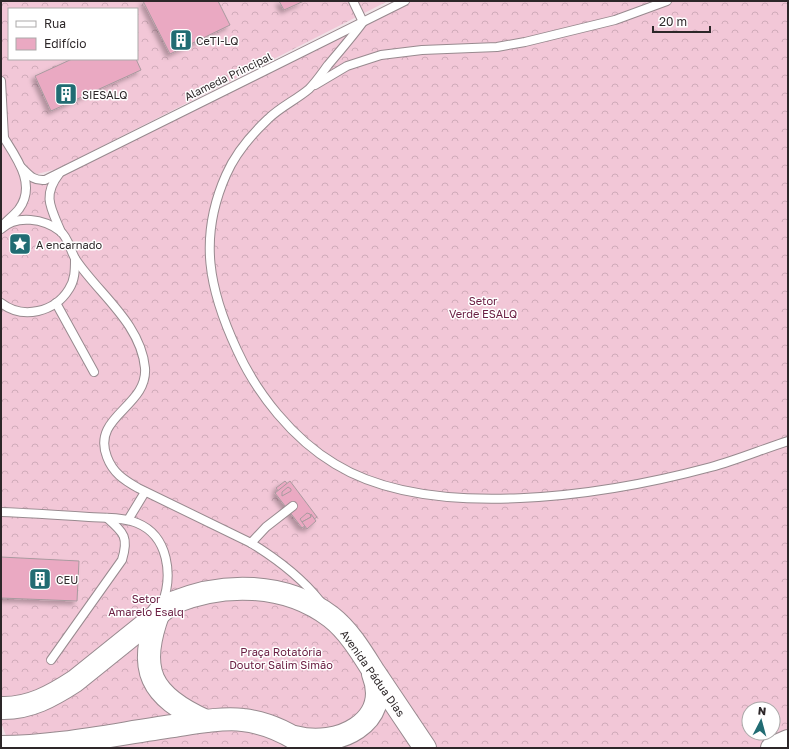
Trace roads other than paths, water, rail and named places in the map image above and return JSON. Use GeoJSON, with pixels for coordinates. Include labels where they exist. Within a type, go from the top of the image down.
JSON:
{"type":"FeatureCollection","features":[{"type":"Feature","properties":{"kind":"main road","name":"Avenida Pádua Dias"},"geometry":{"type":"LineString","coordinates":[[1,708],[15,709],[31,704],[60,691],[76,681],[159,612],[172,603],[186,597],[209,591],[255,588],[278,591],[298,598],[332,618],[351,637],[425,748]]}},
{"type":"Feature","properties":{"kind":"main road"},"geometry":{"type":"LineString","coordinates":[[159,612],[148,649],[148,659],[153,676],[164,696],[175,706],[206,721]]}},
{"type":"Feature","properties":{"kind":"main road"},"geometry":{"type":"LineString","coordinates":[[1,747],[38,746],[206,721],[241,719],[268,726],[303,741],[328,744],[342,742],[355,735],[364,726],[376,704],[376,681],[369,664]]}},
{"type":"Feature","properties":{"kind":"main road"},"geometry":{"type":"LineString","coordinates":[[290,735],[309,748]]}},
{"type":"Feature","properties":{"kind":"main road"},"geometry":{"type":"LineString","coordinates":[[772,748],[788,741]]}},
{"type":"Feature","properties":{"kind":"lane"},"geometry":{"type":"LineString","coordinates":[[311,87],[363,22],[353,1]]}},
{"type":"Feature","properties":{"kind":"lane","name":"Alameda Principal"},"geometry":{"type":"LineString","coordinates":[[22,168],[30,177],[37,180],[45,180],[405,1]]}},
{"type":"Feature","properties":{"kind":"lane"},"geometry":{"type":"LineString","coordinates":[[667,1],[658,3],[615,20],[525,42],[497,47],[422,50],[381,55],[347,66],[311,87],[268,118],[234,158],[215,204],[210,228],[211,276],[224,322],[240,358],[251,377],[273,408],[292,430],[321,455],[337,466],[385,486],[417,494],[465,498],[549,497],[645,481],[712,466],[788,440]]}},
{"type":"Feature","properties":{"kind":"lane"},"geometry":{"type":"LineString","coordinates":[[1,81],[3,136],[22,168],[26,184],[24,199],[20,208],[1,228]]}},
{"type":"Feature","properties":{"kind":"lane"},"geometry":{"type":"LineString","coordinates":[[1,303],[17,311],[32,313],[47,309],[56,303],[70,289],[75,274],[75,259],[70,245],[61,232],[52,210],[49,196],[51,185],[62,171]]}},
{"type":"Feature","properties":{"kind":"lane"},"geometry":{"type":"LineString","coordinates":[[1,228],[18,221],[33,220],[48,224],[61,232]]}},
{"type":"Feature","properties":{"kind":"lane"},"geometry":{"type":"LineString","coordinates":[[75,259],[108,298],[129,326],[140,349],[145,366],[143,382],[135,397],[109,425],[104,436],[104,448],[114,470],[123,479],[145,492],[251,543],[291,571],[318,599],[332,618]]}},
{"type":"Feature","properties":{"kind":"lane"},"geometry":{"type":"LineString","coordinates":[[56,303],[94,372]]}},
{"type":"Feature","properties":{"kind":"lane"},"geometry":{"type":"LineString","coordinates":[[128,520],[145,492]]}},
{"type":"Feature","properties":{"kind":"lane"},"geometry":{"type":"LineString","coordinates":[[251,543],[266,527],[293,506]]}},
{"type":"Feature","properties":{"kind":"lane"},"geometry":{"type":"LineString","coordinates":[[1,512],[107,518],[128,520],[138,523],[149,530],[159,542],[166,555],[169,582],[167,593],[159,612]]}},
{"type":"Feature","properties":{"kind":"lane"},"geometry":{"type":"LineString","coordinates":[[51,660],[122,560],[126,545],[124,535],[107,518]]}},
{"type":"Feature","properties":{"kind":"place","name":"CeTI-LQ"},"geometry":{"type":"Point","coordinates":[181,40]}},
{"type":"Feature","properties":{"kind":"place","name":"SIESALQ"},"geometry":{"type":"Point","coordinates":[66,94]}},
{"type":"Feature","properties":{"kind":"place","name":"A encarnado"},"geometry":{"type":"Point","coordinates":[20,244]}},
{"type":"Feature","properties":{"kind":"place","name":"CEU"},"geometry":{"type":"Point","coordinates":[40,579]}},
{"type":"Feature","properties":{"kind":"park label","name":"Setor Verde ESALQ"},"geometry":{"type":"Point","coordinates":[483,306]}},
{"type":"Feature","properties":{"kind":"park label","name":"Setor Amarelo Esalq"},"geometry":{"type":"Point","coordinates":[146,604]}},
{"type":"Feature","properties":{"kind":"park label","name":"Praça Rotatória Doutor Salim Simão"},"geometry":{"type":"Point","coordinates":[281,657]}}]}
